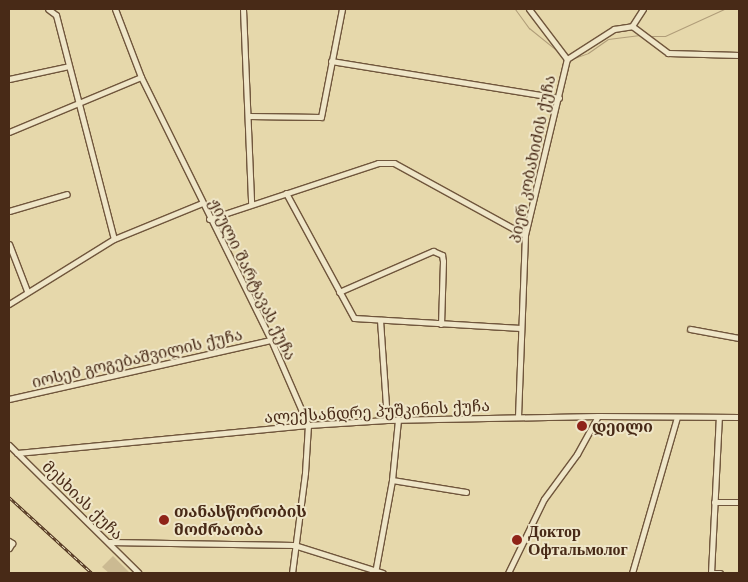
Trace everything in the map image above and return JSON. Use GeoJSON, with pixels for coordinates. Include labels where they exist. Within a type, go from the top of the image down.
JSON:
{"type":"FeatureCollection","features":[{"type":"Feature","properties":{"kind":"street"},"geometry":{"type":"LineString","coordinates":[[48,9],[56,15],[114,239]]}},
{"type":"Feature","properties":{"kind":"street","name":"ჟიული შარტავას ქუჩა"},"geometry":{"type":"LineString","coordinates":[[115,9],[141,77],[209,218],[271,340],[308,425],[305,473],[294,545],[292,573]]}},
{"type":"Feature","properties":{"kind":"street"},"geometry":{"type":"LineString","coordinates":[[243,9],[249,116],[251,203]]}},
{"type":"Feature","properties":{"kind":"street"},"geometry":{"type":"LineString","coordinates":[[249,116],[321,117],[330,61],[342,9]]}},
{"type":"Feature","properties":{"kind":"street","name":"პიერ კობახიძის ქუჩა"},"geometry":{"type":"LineString","coordinates":[[518,417],[525,235],[567,59],[529,9]]}},
{"type":"Feature","properties":{"kind":"street"},"geometry":{"type":"LineString","coordinates":[[632,26],[643,9]]}},
{"type":"Feature","properties":{"kind":"street"},"geometry":{"type":"LineString","coordinates":[[567,59],[614,28],[632,26],[668,53],[739,55]]}},
{"type":"Feature","properties":{"kind":"street"},"geometry":{"type":"LineString","coordinates":[[330,61],[559,98]]}},
{"type":"Feature","properties":{"kind":"street"},"geometry":{"type":"LineString","coordinates":[[9,79],[69,66]]}},
{"type":"Feature","properties":{"kind":"street"},"geometry":{"type":"LineString","coordinates":[[9,132],[141,77]]}},
{"type":"Feature","properties":{"kind":"street"},"geometry":{"type":"LineString","coordinates":[[209,218],[378,163],[394,163],[525,235]]}},
{"type":"Feature","properties":{"kind":"street"},"geometry":{"type":"LineString","coordinates":[[286,193],[354,318],[521,328]]}},
{"type":"Feature","properties":{"kind":"street"},"geometry":{"type":"LineString","coordinates":[[9,211],[67,194]]}},
{"type":"Feature","properties":{"kind":"street"},"geometry":{"type":"LineString","coordinates":[[9,304],[26,290],[114,239],[202,203]]}},
{"type":"Feature","properties":{"kind":"street"},"geometry":{"type":"LineString","coordinates":[[9,244],[26,290]]}},
{"type":"Feature","properties":{"kind":"street"},"geometry":{"type":"LineString","coordinates":[[340,292],[433,251],[442,255],[443,261],[440,324]]}},
{"type":"Feature","properties":{"kind":"street"},"geometry":{"type":"LineString","coordinates":[[380,320],[387,420]]}},
{"type":"Feature","properties":{"kind":"street"},"geometry":{"type":"LineString","coordinates":[[690,329],[739,338]]}},
{"type":"Feature","properties":{"kind":"street","name":"იოსებ გოგებაშვილის ქუჩა"},"geometry":{"type":"LineString","coordinates":[[9,399],[271,340]]}},
{"type":"Feature","properties":{"kind":"street"},"geometry":{"type":"LineString","coordinates":[[508,573],[544,499],[577,454],[598,416]]}},
{"type":"Feature","properties":{"kind":"street","name":"ალექსანდრე პუშკინის ქუჩა"},"geometry":{"type":"LineString","coordinates":[[17,453],[308,425],[387,420],[598,416],[739,418]]}},
{"type":"Feature","properties":{"kind":"street"},"geometry":{"type":"LineString","coordinates":[[632,573],[677,416]]}},
{"type":"Feature","properties":{"kind":"street"},"geometry":{"type":"LineString","coordinates":[[718,417],[711,573],[720,573]]}},
{"type":"Feature","properties":{"kind":"street"},"geometry":{"type":"LineString","coordinates":[[375,572],[392,480],[398,420]]}},
{"type":"Feature","properties":{"kind":"street","name":"მესხიას ქუჩა"},"geometry":{"type":"LineString","coordinates":[[9,445],[139,573]]}},
{"type":"Feature","properties":{"kind":"street"},"geometry":{"type":"LineString","coordinates":[[392,480],[466,492]]}},
{"type":"Feature","properties":{"kind":"street"},"geometry":{"type":"LineString","coordinates":[[714,502],[739,502]]}},
{"type":"Feature","properties":{"kind":"street"},"geometry":{"type":"LineString","coordinates":[[9,541],[12,543],[9,548]]}},
{"type":"Feature","properties":{"kind":"street"},"geometry":{"type":"LineString","coordinates":[[109,542],[294,545],[383,573]]}},
{"type":"Feature","properties":{"kind":"shaded area"},"geometry":{"type":"Polygon","coordinates":[[[113,556],[130,573],[109,573],[102,567],[113,556]]]}},
{"type":"Feature","properties":{"kind":"waterway"},"geometry":{"type":"LineString","coordinates":[[515,9],[529,28],[559,52]]}},
{"type":"Feature","properties":{"kind":"waterway"},"geometry":{"type":"LineString","coordinates":[[649,36],[665,36],[724,9]]}},
{"type":"Feature","properties":{"kind":"waterway"},"geometry":{"type":"LineString","coordinates":[[571,59],[588,53],[608,39],[640,35]]}},
{"type":"Feature","properties":{"kind":"railway"},"geometry":{"type":"LineString","coordinates":[[9,497],[92,573]]}},
{"type":"Feature","properties":{"kind":"place","name":"დეილი"},"geometry":{"type":"Point","coordinates":[582,426]}},
{"type":"Feature","properties":{"kind":"place","name":"თანასწორობის მოძრაობა"},"geometry":{"type":"Point","coordinates":[164,520]}},
{"type":"Feature","properties":{"kind":"place","name":"Доктор Офтальмолог"},"geometry":{"type":"Point","coordinates":[517,540]}}]}
